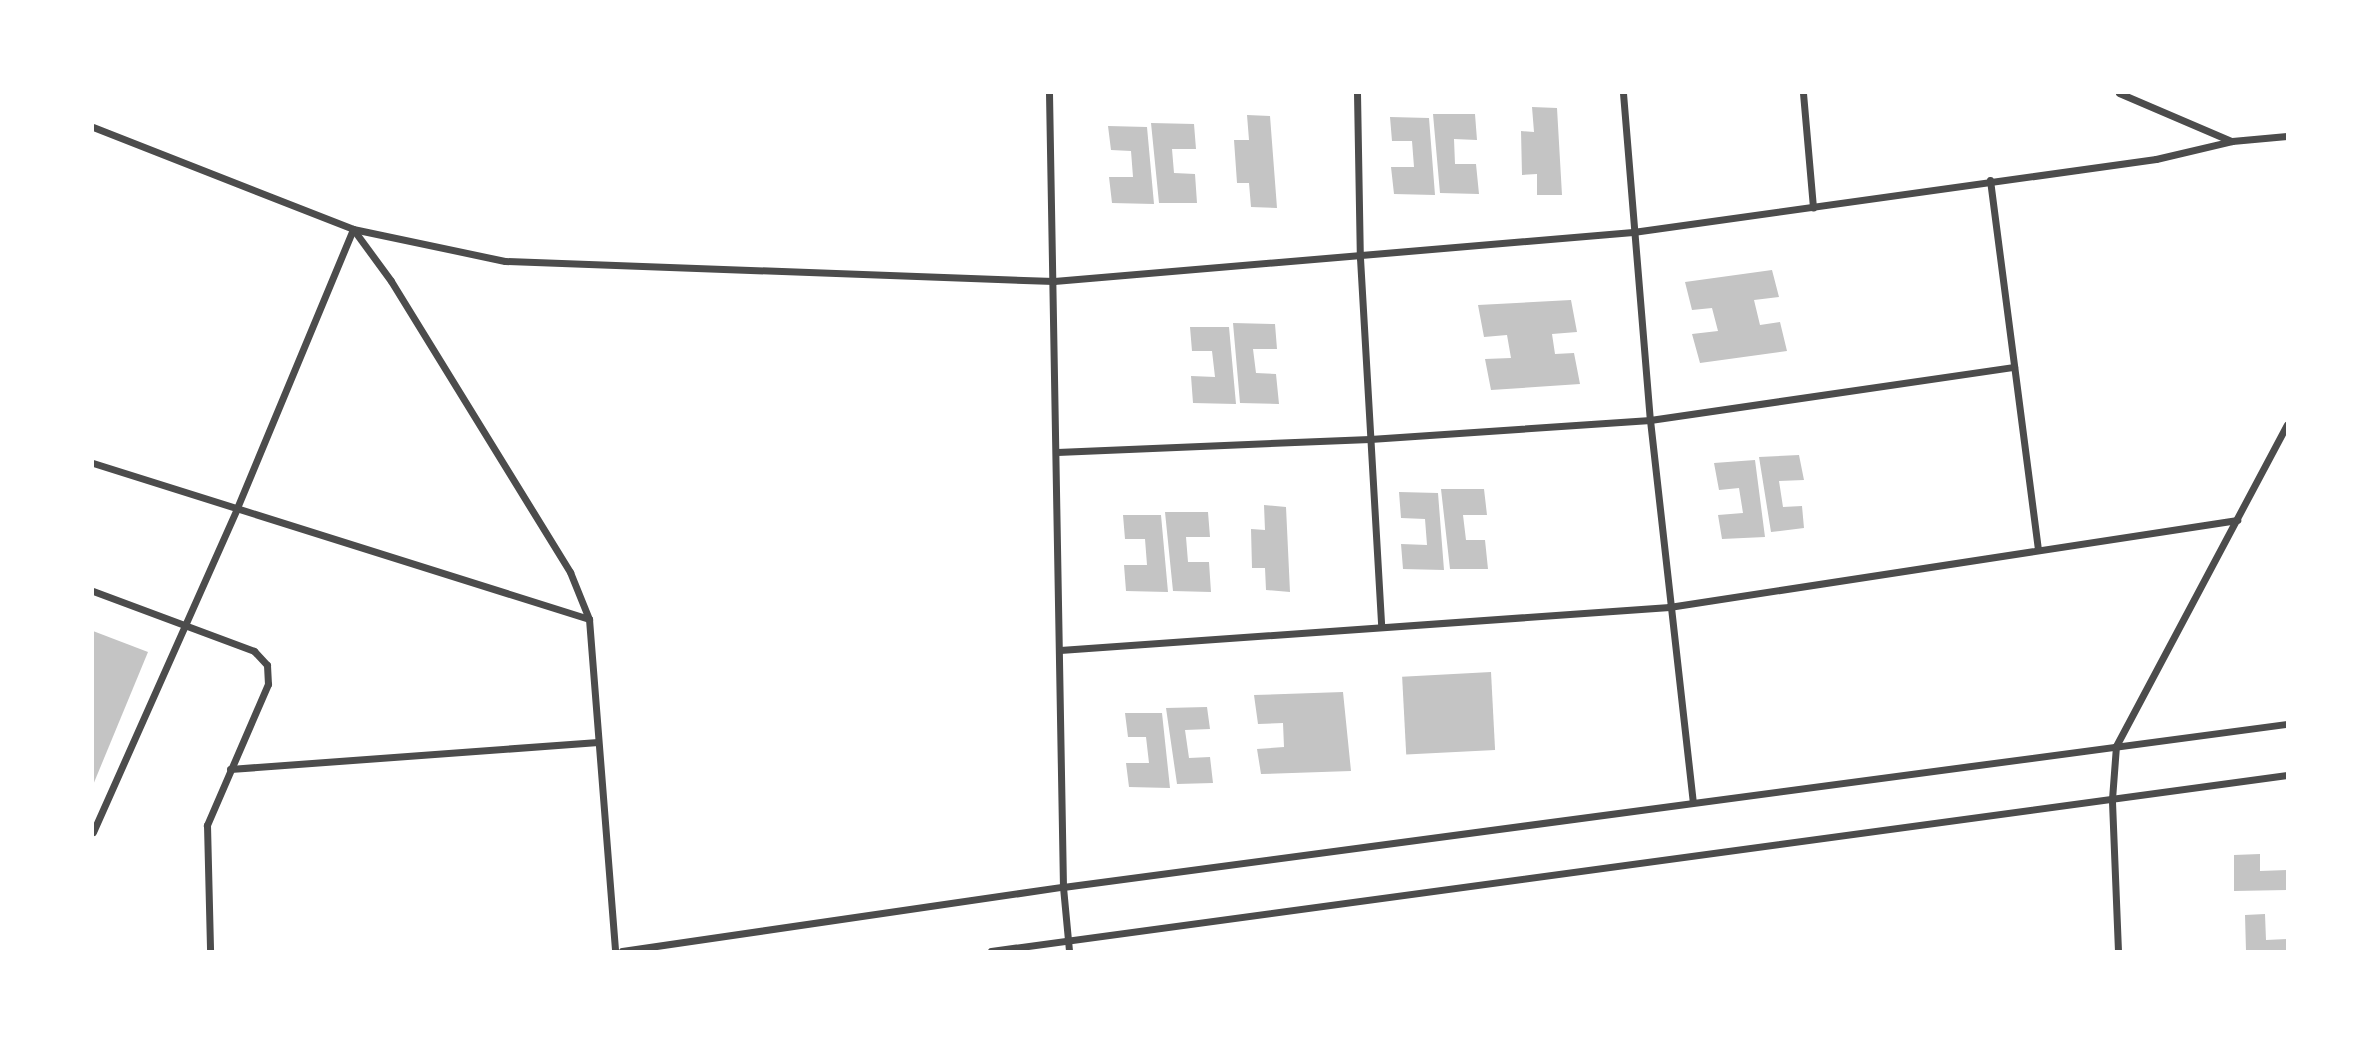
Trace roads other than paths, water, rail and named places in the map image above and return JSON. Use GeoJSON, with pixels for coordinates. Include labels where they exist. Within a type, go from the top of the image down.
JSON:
{"type":"FeatureCollection","features":[{"type":"Feature","properties":{"kind":"street"},"geometry":{"type":"LineString","coordinates":[[1049,93],[1063,887],[1069,951]]}},
{"type":"Feature","properties":{"kind":"street"},"geometry":{"type":"LineString","coordinates":[[1357,93],[1360,258],[1381,625]]}},
{"type":"Feature","properties":{"kind":"street"},"geometry":{"type":"LineString","coordinates":[[1623,93],[1650,420],[1693,802]]}},
{"type":"Feature","properties":{"kind":"street"},"geometry":{"type":"LineString","coordinates":[[1803,93],[1813,208]]}},
{"type":"Feature","properties":{"kind":"street"},"geometry":{"type":"LineString","coordinates":[[2119,93],[2232,141]]}},
{"type":"Feature","properties":{"kind":"street"},"geometry":{"type":"LineString","coordinates":[[93,127],[353,229],[505,261],[1054,281],[1360,258],[1633,232],[1813,208],[1990,180],[2156,159],[2232,141],[2287,136]]}},
{"type":"Feature","properties":{"kind":"street"},"geometry":{"type":"LineString","coordinates":[[1990,180],[2038,550]]}},
{"type":"Feature","properties":{"kind":"street"},"geometry":{"type":"LineString","coordinates":[[93,832],[182,624],[237,508],[353,229]]}},
{"type":"Feature","properties":{"kind":"street"},"geometry":{"type":"LineString","coordinates":[[353,229],[391,281],[533,509],[570,572],[589,619],[615,951]]}},
{"type":"Feature","properties":{"kind":"street"},"geometry":{"type":"LineString","coordinates":[[1057,452],[1370,439],[1650,420],[2014,368]]}},
{"type":"Feature","properties":{"kind":"street"},"geometry":{"type":"LineString","coordinates":[[2118,951],[2112,799],[2116,746],[2287,425]]}},
{"type":"Feature","properties":{"kind":"street"},"geometry":{"type":"LineString","coordinates":[[93,463],[589,619]]}},
{"type":"Feature","properties":{"kind":"street"},"geometry":{"type":"LineString","coordinates":[[1060,650],[1381,625],[1670,607],[2237,520]]}},
{"type":"Feature","properties":{"kind":"street"},"geometry":{"type":"LineString","coordinates":[[93,592],[254,651],[267,665],[268,684],[207,825],[210,951]]}},
{"type":"Feature","properties":{"kind":"street"},"geometry":{"type":"LineString","coordinates":[[622,951],[1063,887],[2287,724]]}},
{"type":"Feature","properties":{"kind":"street"},"geometry":{"type":"LineString","coordinates":[[230,769],[598,742]]}},
{"type":"Feature","properties":{"kind":"street"},"geometry":{"type":"LineString","coordinates":[[991,951],[2287,775]]}}]}
